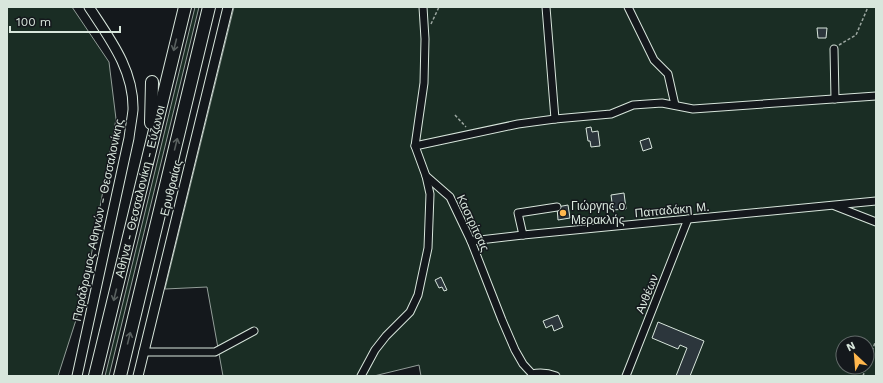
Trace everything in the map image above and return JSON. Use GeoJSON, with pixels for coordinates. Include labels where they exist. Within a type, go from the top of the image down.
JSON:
{"type":"FeatureCollection","features":[{"type":"Feature","properties":{"kind":"highway","name":"Αθήνα - Θεσσαλονίκη - Εύζωνοι"},"geometry":{"type":"LineString","coordinates":[[95,376],[185,7]]}},
{"type":"Feature","properties":{"kind":"highway","name":"Αθήνα - Θεσσαλονίκη - Εύζωνοι"},"geometry":{"type":"LineString","coordinates":[[120,376],[209,7]]}},
{"type":"Feature","properties":{"kind":"highway"},"geometry":{"type":"LineString","coordinates":[[150,148],[152,82]]}},
{"type":"Feature","properties":{"kind":"main road","name":"Παράδρομος Αθηνών - Θεσσαλονίκης"},"geometry":{"type":"LineString","coordinates":[[77,376],[129,138],[133,109],[131,88],[122,59],[89,7]]}},
{"type":"Feature","properties":{"kind":"main road","name":"Ερυθραίας"},"geometry":{"type":"LineString","coordinates":[[138,376],[228,7]]}},
{"type":"Feature","properties":{"kind":"street","name":"Καστρίτσας"},"geometry":{"type":"LineString","coordinates":[[423,7],[425,39],[424,83],[415,146],[426,176],[450,197],[471,241],[515,350],[523,364],[533,375]]}},
{"type":"Feature","properties":{"kind":"street"},"geometry":{"type":"LineString","coordinates":[[546,7],[555,119]]}},
{"type":"Feature","properties":{"kind":"street"},"geometry":{"type":"LineString","coordinates":[[628,7],[654,60],[668,74],[675,105]]}},
{"type":"Feature","properties":{"kind":"street"},"geometry":{"type":"LineString","coordinates":[[834,49],[835,99]]}},
{"type":"Feature","properties":{"kind":"street"},"geometry":{"type":"LineString","coordinates":[[415,146],[518,124],[611,114],[633,105],[662,103],[693,109],[876,96]]}},
{"type":"Feature","properties":{"kind":"street"},"geometry":{"type":"LineString","coordinates":[[361,376],[378,345],[410,312],[418,295],[428,248],[430,194],[426,176]]}},
{"type":"Feature","properties":{"kind":"street","name":"Παπαδάκη Μ."},"geometry":{"type":"LineString","coordinates":[[471,241],[876,201]]}},
{"type":"Feature","properties":{"kind":"street"},"geometry":{"type":"LineString","coordinates":[[833,205],[876,222]]}},
{"type":"Feature","properties":{"kind":"street"},"geometry":{"type":"LineString","coordinates":[[523,235],[518,213],[557,207]]}},
{"type":"Feature","properties":{"kind":"street","name":"Ανθέων"},"geometry":{"type":"LineString","coordinates":[[626,376],[688,219]]}},
{"type":"Feature","properties":{"kind":"street"},"geometry":{"type":"LineString","coordinates":[[144,352],[215,352],[254,331]]}},
{"type":"Feature","properties":{"kind":"street"},"geometry":{"type":"LineString","coordinates":[[533,375],[540,372],[549,373],[556,376]]}},
{"type":"Feature","properties":{"kind":"path"},"geometry":{"type":"LineString","coordinates":[[425,39],[439,7]]}},
{"type":"Feature","properties":{"kind":"path"},"geometry":{"type":"LineString","coordinates":[[834,49],[856,35],[868,7]]}},
{"type":"Feature","properties":{"kind":"path"},"geometry":{"type":"LineString","coordinates":[[455,115],[472,134]]}},
{"type":"Feature","properties":{"kind":"green space"},"geometry":{"type":"Polygon","coordinates":[[[7,7],[72,7],[109,62],[116,119],[84,295],[58,376],[7,376],[7,7]]]}},
{"type":"Feature","properties":{"kind":"green space"},"geometry":{"type":"Polygon","coordinates":[[[195,7],[199,7],[109,376],[105,376],[195,7]]]}},
{"type":"Feature","properties":{"kind":"green space"},"geometry":{"type":"Polygon","coordinates":[[[234,7],[876,7],[876,376],[421,376],[419,365],[374,376],[223,376],[207,287],[165,289],[234,7]]]}},
{"type":"Feature","properties":{"kind":"building"},"geometry":{"type":"Polygon","coordinates":[[[817,28],[827,28],[826,38],[818,38],[817,28]]]}},
{"type":"Feature","properties":{"kind":"building"},"geometry":{"type":"Polygon","coordinates":[[[591,127],[592,132],[598,131],[600,146],[591,147],[590,141],[588,141],[586,128],[591,127]]]}},
{"type":"Feature","properties":{"kind":"building"},"geometry":{"type":"Polygon","coordinates":[[[649,138],[652,148],[643,151],[640,141],[649,138]]]}},
{"type":"Feature","properties":{"kind":"building"},"geometry":{"type":"Polygon","coordinates":[[[624,193],[626,209],[613,210],[611,195],[624,193]]]}},
{"type":"Feature","properties":{"kind":"building","name":"Γιώργης ο Μερακλής"},"geometry":{"type":"Polygon","coordinates":[[[568,205],[570,218],[558,220],[557,207],[568,205]]]}},
{"type":"Feature","properties":{"kind":"building"},"geometry":{"type":"Polygon","coordinates":[[[441,277],[447,290],[444,291],[442,287],[439,288],[435,280],[441,277]]]}},
{"type":"Feature","properties":{"kind":"building"},"geometry":{"type":"Polygon","coordinates":[[[558,315],[563,327],[554,331],[552,325],[546,328],[543,321],[558,315]]]}},
{"type":"Feature","properties":{"kind":"building"},"geometry":{"type":"Polygon","coordinates":[[[658,322],[704,341],[690,376],[676,376],[687,348],[680,345],[678,349],[652,338],[658,322]]]}},
{"type":"Feature","properties":{"kind":"place","name":"Γιώργης ο Μερακλής"},"geometry":{"type":"Point","coordinates":[563,213]}}]}
